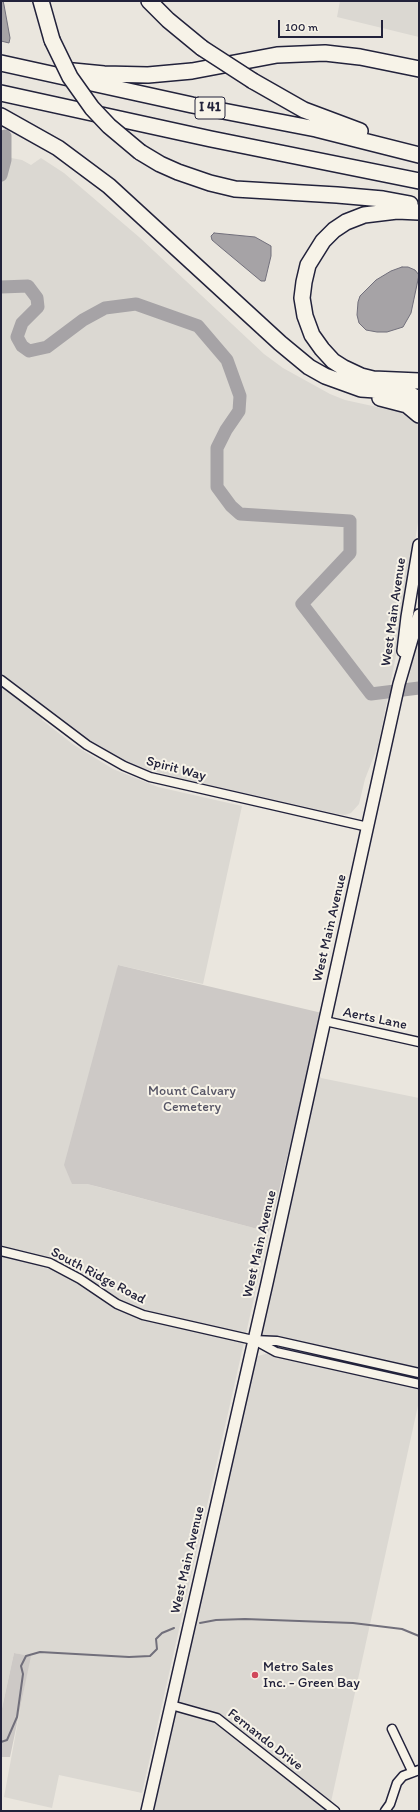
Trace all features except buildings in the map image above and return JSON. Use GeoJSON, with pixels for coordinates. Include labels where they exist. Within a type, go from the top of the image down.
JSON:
{"type":"FeatureCollection","features":[{"type":"Feature","properties":{"kind":"highway"},"geometry":{"type":"LineString","coordinates":[[40,1],[52,40],[70,77],[92,108],[108,126],[140,152],[160,164],[210,183],[235,189],[345,195],[383,199],[419,206]]}},
{"type":"Feature","properties":{"kind":"highway"},"geometry":{"type":"LineString","coordinates":[[149,1],[168,20],[202,48],[253,81],[304,110],[362,132],[419,147]]}},
{"type":"Feature","properties":{"kind":"highway"},"geometry":{"type":"LineString","coordinates":[[1,62],[25,62],[90,73],[148,75],[192,71],[277,55],[325,53],[360,57],[419,69]]}},
{"type":"Feature","properties":{"kind":"highway","name":"I 41"},"geometry":{"type":"LineString","coordinates":[[1,62],[169,100],[316,129],[419,155]]}},
{"type":"Feature","properties":{"kind":"highway","name":"I 41"},"geometry":{"type":"LineString","coordinates":[[1,93],[211,139],[419,181]]}},
{"type":"Feature","properties":{"kind":"highway"},"geometry":{"type":"LineString","coordinates":[[1,116],[58,148],[109,186],[309,367],[341,382],[359,393],[390,399],[407,405],[419,415]]}},
{"type":"Feature","properties":{"kind":"highway"},"geometry":{"type":"LineString","coordinates":[[419,212],[397,210],[364,214],[346,222],[334,230],[323,241],[308,265],[302,298],[305,316],[312,335],[333,361],[350,371],[373,379],[419,381]]}},
{"type":"Feature","properties":{"kind":"highway"},"geometry":{"type":"LineString","coordinates":[[341,382],[361,388],[405,392],[419,399]]}},
{"type":"Feature","properties":{"kind":"main road","name":"West Main Avenue"},"geometry":{"type":"LineString","coordinates":[[400,684],[407,617],[419,545]]}},
{"type":"Feature","properties":{"kind":"main road","name":"West Main Avenue"},"geometry":{"type":"LineString","coordinates":[[147,1811],[394,710],[419,615]]}},
{"type":"Feature","properties":{"kind":"street","name":"Spirit Way"},"geometry":{"type":"LineString","coordinates":[[1,680],[87,745],[124,766],[150,777],[368,827]]}},
{"type":"Feature","properties":{"kind":"street","name":"Aerts Lane"},"geometry":{"type":"LineString","coordinates":[[325,1021],[419,1042]]}},
{"type":"Feature","properties":{"kind":"street","name":"South Ridge Road"},"geometry":{"type":"LineString","coordinates":[[1,1250],[50,1263],[80,1279],[117,1304],[143,1315],[253,1340],[277,1341],[419,1374]]}},
{"type":"Feature","properties":{"kind":"street","name":"South Ridge Road"},"geometry":{"type":"LineString","coordinates":[[253,1340],[276,1352],[419,1384]]}},
{"type":"Feature","properties":{"kind":"street","name":"Fernando Drive"},"geometry":{"type":"LineString","coordinates":[[171,1705],[217,1718],[335,1811]]}},
{"type":"Feature","properties":{"kind":"street"},"geometry":{"type":"LineString","coordinates":[[385,1811],[390,1804],[397,1783],[403,1776],[415,1771],[392,1729]]}},
{"type":"Feature","properties":{"kind":"shaded area"},"geometry":{"type":"Polygon","coordinates":[[[1,1],[3,1],[4,5],[10,38],[9,43],[1,41],[1,1]]]}},
{"type":"Feature","properties":{"kind":"shaded area"},"geometry":{"type":"Polygon","coordinates":[[[340,1],[419,1],[419,37],[337,17],[340,1]]]}},
{"type":"Feature","properties":{"kind":"shaded area"},"geometry":{"type":"Polygon","coordinates":[[[1,156],[22,160],[31,165],[41,158],[64,173],[139,237],[264,354],[283,368],[330,394],[345,400],[400,412],[419,425],[419,516],[401,630],[378,746],[365,779],[359,804],[351,813],[345,815],[337,814],[187,780],[142,768],[126,762],[98,747],[44,708],[42,720],[74,745],[113,769],[158,787],[242,806],[203,984],[118,965],[87,1184],[269,1232],[142,1793],[59,1775],[52,1808],[4,1797],[30,1656],[14,1653],[1,1713],[1,156]]]}},
{"type":"Feature","properties":{"kind":"shaded area"},"geometry":{"type":"Polygon","coordinates":[[[214,233],[255,237],[271,246],[271,256],[265,281],[261,281],[212,240],[211,236],[214,233]]]}},
{"type":"Feature","properties":{"kind":"shaded area"},"geometry":{"type":"Polygon","coordinates":[[[402,267],[408,267],[415,270],[419,275],[411,313],[403,327],[387,332],[366,330],[359,323],[357,315],[360,296],[376,280],[391,271],[402,267]]]}},
{"type":"Feature","properties":{"kind":"shaded area"},"geometry":{"type":"Polygon","coordinates":[[[419,633],[419,693],[406,691],[419,633]]]}},
{"type":"Feature","properties":{"kind":"shaded area"},"geometry":{"type":"Polygon","coordinates":[[[314,1069],[321,1078],[419,1098],[419,1373],[253,1340],[314,1069]]]}},
{"type":"Feature","properties":{"kind":"shaded area"},"geometry":{"type":"Polygon","coordinates":[[[269,1353],[419,1388],[419,1401],[329,1811],[154,1811],[255,1361],[258,1356],[269,1353]]]}},
{"type":"Feature","properties":{"kind":"green space","name":"Mount Calvary Cemetery"},"geometry":{"type":"Polygon","coordinates":[[[118,965],[322,1013],[269,1232],[87,1184],[72,1184],[64,1165],[118,965]]]}},
{"type":"Feature","properties":{"kind":"green space"},"geometry":{"type":"Polygon","coordinates":[[[14,1653],[31,1656],[10,1757],[1,1757],[1,1713],[14,1653]]]}},
{"type":"Feature","properties":{"kind":"waterway"},"geometry":{"type":"LineString","coordinates":[[1,175],[5,160],[5,136]]}},
{"type":"Feature","properties":{"kind":"waterway"},"geometry":{"type":"LineString","coordinates":[[1,287],[28,286],[37,298],[38,307],[22,323],[17,337],[22,346],[29,351],[47,347],[83,320],[105,308],[136,304],[198,326],[227,360],[240,396],[239,411],[226,430],[217,448],[217,487],[231,506],[240,514],[350,521],[350,553],[302,604],[371,694],[419,688]]}},
{"type":"Feature","properties":{"kind":"waterway"},"geometry":{"type":"LineString","coordinates":[[200,1623],[216,1620],[245,1619],[353,1623],[402,1629],[419,1636]]}},
{"type":"Feature","properties":{"kind":"waterway"},"geometry":{"type":"LineString","coordinates":[[1,1742],[7,1740],[17,1717],[23,1674],[21,1666],[26,1656],[40,1652],[129,1657],[150,1656],[157,1649],[156,1639],[162,1633],[174,1628]]}},
{"type":"Feature","properties":{"kind":"place","name":"Metro Sales Inc. - Green Bay"},"geometry":{"type":"Point","coordinates":[255,1675]}}]}
